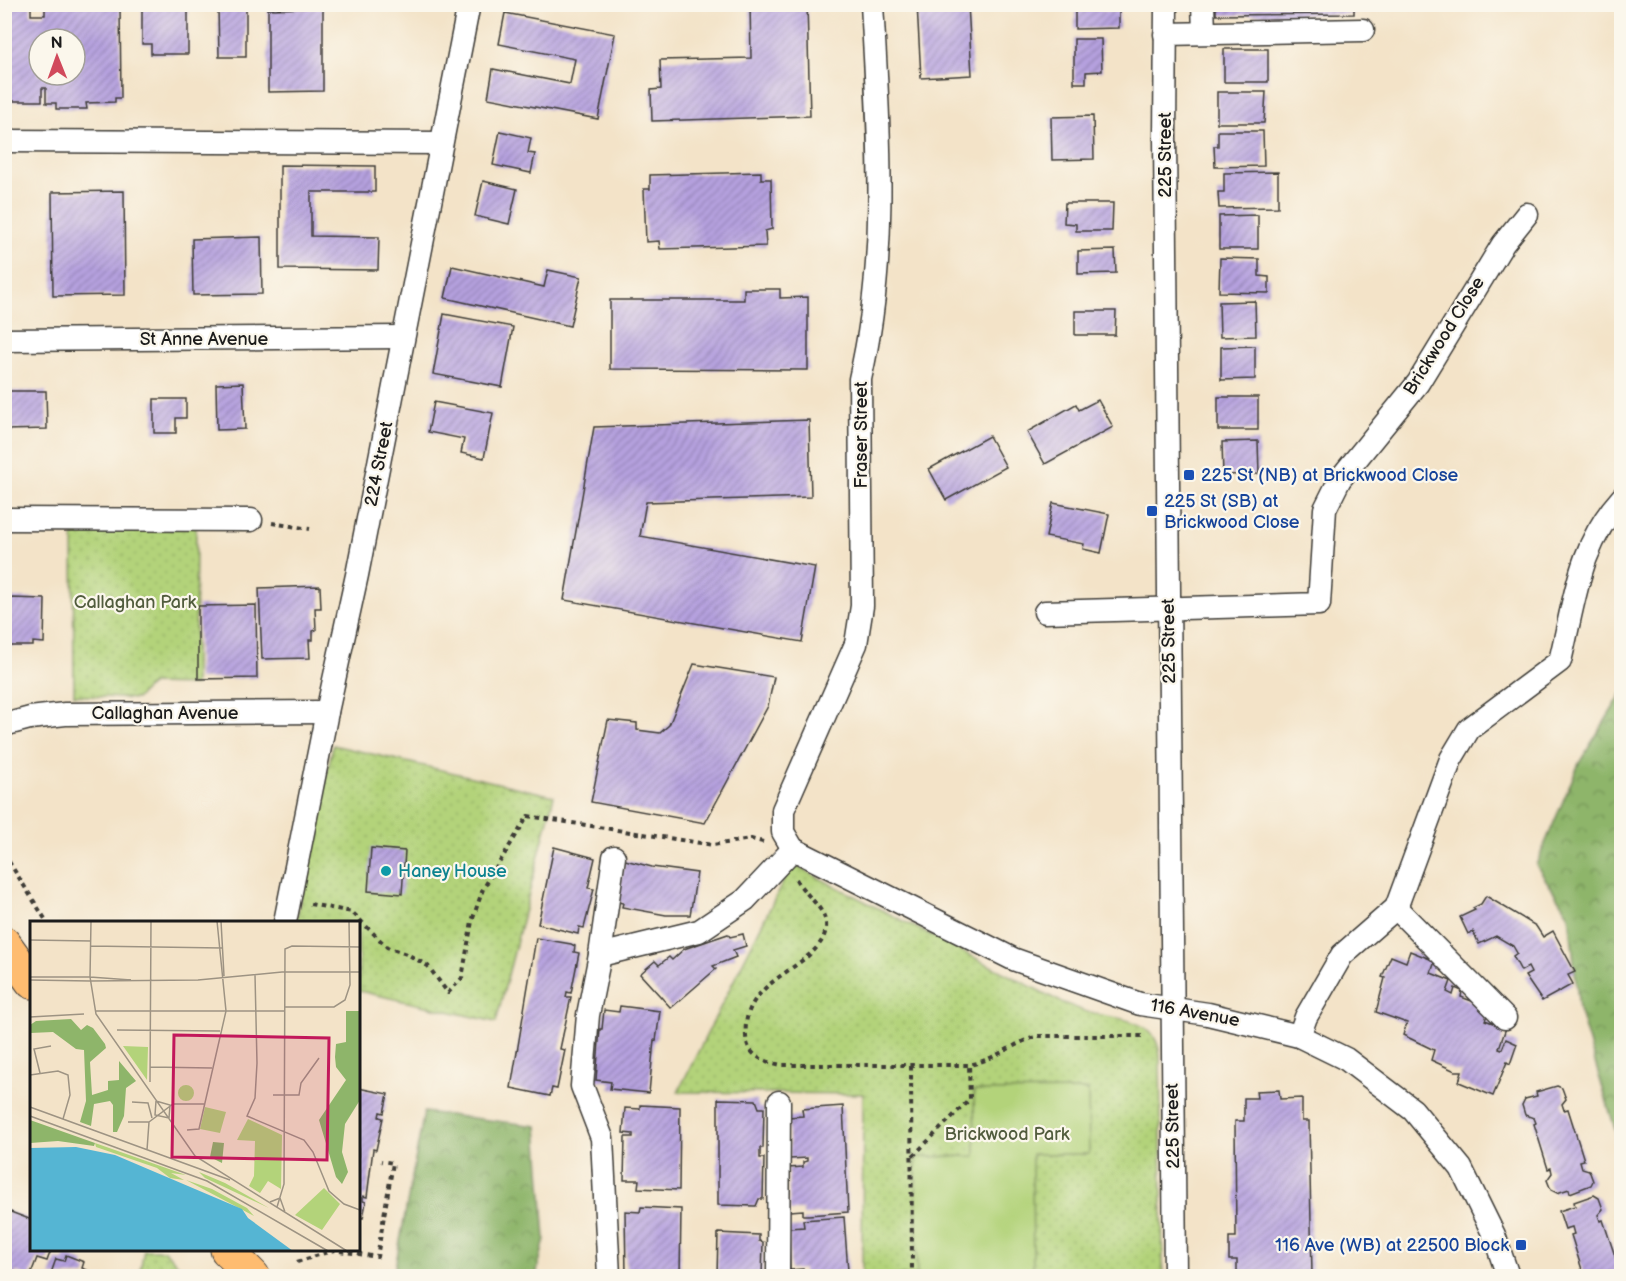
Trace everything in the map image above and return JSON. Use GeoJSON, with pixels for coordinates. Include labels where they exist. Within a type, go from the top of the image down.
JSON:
{"type":"FeatureCollection","features":[{"type":"Feature","properties":{"kind":"highway"},"geometry":{"type":"LineString","coordinates":[[4,943],[30,979]]}},
{"type":"Feature","properties":{"kind":"highway"},"geometry":{"type":"LineString","coordinates":[[228,1251],[253,1276]]}},
{"type":"Feature","properties":{"kind":"street","name":"224 Street"},"geometry":{"type":"LineString","coordinates":[[285,921],[357,575],[469,4]]}},
{"type":"Feature","properties":{"kind":"street","name":"Fraser Street"},"geometry":{"type":"LineString","coordinates":[[793,849],[783,832],[783,810],[856,644],[862,606],[860,379],[868,344],[876,280],[880,146],[872,4]]}},
{"type":"Feature","properties":{"kind":"street","name":"225 Street"},"geometry":{"type":"LineString","coordinates":[[1166,4],[1168,610],[1176,1276]]}},
{"type":"Feature","properties":{"kind":"street"},"geometry":{"type":"LineString","coordinates":[[1203,4],[1204,32]]}},
{"type":"Feature","properties":{"kind":"street"},"geometry":{"type":"LineString","coordinates":[[1165,34],[1364,30]]}},
{"type":"Feature","properties":{"kind":"street"},"geometry":{"type":"LineString","coordinates":[[4,141],[441,143]]}},
{"type":"Feature","properties":{"kind":"street","name":"Brickwood Close"},"geometry":{"type":"LineString","coordinates":[[1045,612],[1319,604],[1325,509],[1340,479],[1418,382],[1503,244],[1527,214]]}},
{"type":"Feature","properties":{"kind":"street","name":"St Anne Avenue"},"geometry":{"type":"LineString","coordinates":[[4,340],[403,337]]}},
{"type":"Feature","properties":{"kind":"street"},"geometry":{"type":"LineString","coordinates":[[1299,1036],[1305,1017],[1342,955],[1396,908],[1451,759],[1469,729],[1560,661],[1582,562],[1604,517],[1622,498]]}},
{"type":"Feature","properties":{"kind":"street"},"geometry":{"type":"LineString","coordinates":[[4,519],[251,520]]}},
{"type":"Feature","properties":{"kind":"street","name":"Callaghan Avenue"},"geometry":{"type":"LineString","coordinates":[[4,725],[65,714],[327,712]]}},
{"type":"Feature","properties":{"kind":"street"},"geometry":{"type":"LineString","coordinates":[[600,955],[699,930],[745,900],[793,849]]}},
{"type":"Feature","properties":{"kind":"street","name":"116 Avenue"},"geometry":{"type":"LineString","coordinates":[[793,849],[1014,959],[1140,1004],[1248,1022],[1299,1036],[1346,1059],[1413,1110],[1441,1141],[1461,1168],[1479,1200],[1508,1276]]}},
{"type":"Feature","properties":{"kind":"street"},"geometry":{"type":"LineString","coordinates":[[609,1276],[602,1138],[582,1086],[588,1015],[600,955],[614,857]]}},
{"type":"Feature","properties":{"kind":"street"},"geometry":{"type":"LineString","coordinates":[[1396,908],[1505,1018]]}},
{"type":"Feature","properties":{"kind":"street"},"geometry":{"type":"LineString","coordinates":[[778,1276],[779,1102]]}},
{"type":"Feature","properties":{"kind":"path"},"geometry":{"type":"LineString","coordinates":[[251,520],[310,529]]}},
{"type":"Feature","properties":{"kind":"path"},"geometry":{"type":"LineString","coordinates":[[303,903],[352,912],[387,947],[409,954],[428,966],[448,993],[462,978],[472,921],[483,889],[528,816],[713,845],[751,839],[793,849]]}},
{"type":"Feature","properties":{"kind":"path"},"geometry":{"type":"LineString","coordinates":[[4,854],[46,921]]}},
{"type":"Feature","properties":{"kind":"path"},"geometry":{"type":"LineString","coordinates":[[793,875],[802,891],[821,910],[826,920],[826,931],[814,949],[755,998],[744,1022],[746,1044],[752,1055],[781,1065],[969,1065],[982,1063],[1027,1039],[1039,1036],[1143,1036]]}},
{"type":"Feature","properties":{"kind":"path"},"geometry":{"type":"LineString","coordinates":[[910,1065],[912,1276]]}},
{"type":"Feature","properties":{"kind":"path"},"geometry":{"type":"LineString","coordinates":[[912,1156],[970,1099],[969,1065]]}},
{"type":"Feature","properties":{"kind":"path"},"geometry":{"type":"LineString","coordinates":[[340,1251],[377,1257],[393,1163],[381,1161]]}},
{"type":"Feature","properties":{"kind":"path"},"geometry":{"type":"LineString","coordinates":[[297,1262],[331,1251]]}},
{"type":"Feature","properties":{"kind":"green space","name":"Callaghan Park"},"geometry":{"type":"Polygon","coordinates":[[[73,519],[196,520],[195,685],[152,684],[136,699],[74,695],[73,519]]]}},
{"type":"Feature","properties":{"kind":"green space"},"geometry":{"type":"Polygon","coordinates":[[[1621,695],[1621,1149],[1579,1009],[1569,915],[1536,865],[1579,763],[1621,695]]]}},
{"type":"Feature","properties":{"kind":"green space"},"geometry":{"type":"Polygon","coordinates":[[[333,745],[554,796],[496,1022],[360,991],[360,921],[296,921],[333,745]]]}},
{"type":"Feature","properties":{"kind":"green space","name":"Brickwood Park"},"geometry":{"type":"Polygon","coordinates":[[[792,864],[1059,1001],[1091,1013],[1136,1023],[1152,1035],[1158,1044],[1160,1057],[1163,1276],[862,1276],[863,1094],[678,1092],[792,864]]]}},
{"type":"Feature","properties":{"kind":"green space"},"geometry":{"type":"Polygon","coordinates":[[[1088,1090],[1089,1154],[1032,1154],[1033,1276],[917,1276],[916,1157],[975,1156],[974,1091],[1088,1090]]]}},
{"type":"Feature","properties":{"kind":"green space"},"geometry":{"type":"Polygon","coordinates":[[[424,1112],[537,1126],[545,1239],[536,1276],[404,1276],[395,1268],[424,1112]]]}},
{"type":"Feature","properties":{"kind":"green space"},"geometry":{"type":"Polygon","coordinates":[[[144,1251],[165,1251],[189,1276],[139,1276],[144,1251]]]}},
{"type":"Feature","properties":{"kind":"building"},"geometry":{"type":"Polygon","coordinates":[[[4,4],[31,4],[31,15],[45,15],[45,4],[120,5],[121,98],[115,98],[115,102],[86,103],[87,109],[56,109],[56,103],[46,103],[46,88],[42,88],[42,101],[4,101],[4,4]]]}},
{"type":"Feature","properties":{"kind":"building"},"geometry":{"type":"Polygon","coordinates":[[[153,4],[188,7],[188,54],[151,54],[151,44],[142,44],[142,7],[153,7],[153,4]]]}},
{"type":"Feature","properties":{"kind":"building"},"geometry":{"type":"Polygon","coordinates":[[[228,4],[246,7],[246,57],[219,57],[218,7],[228,7],[228,4]]]}},
{"type":"Feature","properties":{"kind":"building"},"geometry":{"type":"Polygon","coordinates":[[[750,4],[807,4],[810,116],[652,121],[651,90],[661,89],[660,60],[751,58],[750,4]]]}},
{"type":"Feature","properties":{"kind":"building"},"geometry":{"type":"Polygon","coordinates":[[[917,4],[968,4],[972,75],[921,78],[917,4]]]}},
{"type":"Feature","properties":{"kind":"building"},"geometry":{"type":"Polygon","coordinates":[[[1075,4],[1102,4],[1102,11],[1119,10],[1119,28],[1075,29],[1075,4]]]}},
{"type":"Feature","properties":{"kind":"building"},"geometry":{"type":"Polygon","coordinates":[[[1216,4],[1354,4],[1354,14],[1216,15],[1216,4]]]}},
{"type":"Feature","properties":{"kind":"building"},"geometry":{"type":"Polygon","coordinates":[[[323,8],[323,91],[268,92],[268,9],[323,8]]]}},
{"type":"Feature","properties":{"kind":"building"},"geometry":{"type":"Polygon","coordinates":[[[505,13],[615,34],[598,119],[488,98],[493,69],[570,84],[575,59],[499,44],[505,13]]]}},
{"type":"Feature","properties":{"kind":"building"},"geometry":{"type":"Polygon","coordinates":[[[1074,39],[1101,39],[1102,71],[1086,72],[1086,83],[1074,83],[1074,39]]]}},
{"type":"Feature","properties":{"kind":"building"},"geometry":{"type":"Polygon","coordinates":[[[1224,49],[1268,49],[1268,82],[1224,82],[1224,49]]]}},
{"type":"Feature","properties":{"kind":"building"},"geometry":{"type":"Polygon","coordinates":[[[1217,92],[1266,92],[1264,123],[1217,123],[1217,92]]]}},
{"type":"Feature","properties":{"kind":"building"},"geometry":{"type":"Polygon","coordinates":[[[1093,116],[1094,159],[1052,160],[1051,117],[1093,116]]]}},
{"type":"Feature","properties":{"kind":"building"},"geometry":{"type":"Polygon","coordinates":[[[500,131],[531,138],[528,153],[535,154],[531,173],[493,165],[500,131]]]}},
{"type":"Feature","properties":{"kind":"building"},"geometry":{"type":"Polygon","coordinates":[[[1218,131],[1263,131],[1264,166],[1215,167],[1214,146],[1218,146],[1218,131]]]}},
{"type":"Feature","properties":{"kind":"building"},"geometry":{"type":"Polygon","coordinates":[[[280,165],[375,166],[375,192],[311,192],[311,236],[379,237],[378,270],[280,269],[280,165]]]}},
{"type":"Feature","properties":{"kind":"building"},"geometry":{"type":"Polygon","coordinates":[[[761,172],[761,179],[771,179],[772,229],[765,231],[766,246],[660,249],[659,241],[646,242],[644,189],[650,189],[650,175],[761,172]]]}},
{"type":"Feature","properties":{"kind":"building"},"geometry":{"type":"Polygon","coordinates":[[[1278,172],[1278,207],[1219,208],[1218,192],[1224,192],[1224,173],[1278,172]]]}},
{"type":"Feature","properties":{"kind":"building"},"geometry":{"type":"Polygon","coordinates":[[[483,181],[517,189],[509,224],[475,216],[483,181]]]}},
{"type":"Feature","properties":{"kind":"building"},"geometry":{"type":"Polygon","coordinates":[[[124,191],[125,295],[53,296],[52,192],[124,191]]]}},
{"type":"Feature","properties":{"kind":"building"},"geometry":{"type":"Polygon","coordinates":[[[1065,203],[1113,203],[1112,231],[1076,231],[1076,224],[1064,223],[1065,203]]]}},
{"type":"Feature","properties":{"kind":"building"},"geometry":{"type":"Polygon","coordinates":[[[1258,215],[1258,249],[1219,249],[1219,216],[1258,215]]]}},
{"type":"Feature","properties":{"kind":"building"},"geometry":{"type":"Polygon","coordinates":[[[261,237],[262,294],[193,295],[192,239],[261,237]]]}},
{"type":"Feature","properties":{"kind":"building"},"geometry":{"type":"Polygon","coordinates":[[[1115,250],[1116,273],[1078,274],[1078,251],[1115,250]]]}},
{"type":"Feature","properties":{"kind":"building"},"geometry":{"type":"Polygon","coordinates":[[[1220,258],[1259,259],[1259,276],[1269,277],[1269,293],[1219,292],[1220,258]]]}},
{"type":"Feature","properties":{"kind":"building"},"geometry":{"type":"Polygon","coordinates":[[[452,266],[544,287],[548,270],[581,277],[570,326],[445,298],[452,266]]]}},
{"type":"Feature","properties":{"kind":"building"},"geometry":{"type":"Polygon","coordinates":[[[744,289],[780,289],[780,298],[808,297],[808,370],[610,369],[610,300],[744,300],[744,289]]]}},
{"type":"Feature","properties":{"kind":"building"},"geometry":{"type":"Polygon","coordinates":[[[1255,301],[1256,336],[1220,337],[1219,302],[1255,301]]]}},
{"type":"Feature","properties":{"kind":"building"},"geometry":{"type":"Polygon","coordinates":[[[1075,311],[1116,311],[1115,335],[1075,335],[1075,311]]]}},
{"type":"Feature","properties":{"kind":"building"},"geometry":{"type":"Polygon","coordinates":[[[444,314],[513,327],[502,387],[433,374],[444,314]]]}},
{"type":"Feature","properties":{"kind":"building"},"geometry":{"type":"Polygon","coordinates":[[[1255,346],[1255,379],[1221,380],[1221,347],[1255,346]]]}},
{"type":"Feature","properties":{"kind":"building"},"geometry":{"type":"Polygon","coordinates":[[[243,383],[245,429],[217,430],[216,384],[243,383]]]}},
{"type":"Feature","properties":{"kind":"building"},"geometry":{"type":"Polygon","coordinates":[[[4,391],[46,391],[47,429],[4,430],[4,391]]]}},
{"type":"Feature","properties":{"kind":"building"},"geometry":{"type":"Polygon","coordinates":[[[1218,397],[1258,397],[1258,430],[1218,430],[1218,397]]]}},
{"type":"Feature","properties":{"kind":"building"},"geometry":{"type":"Polygon","coordinates":[[[154,399],[186,399],[186,418],[176,418],[176,433],[154,433],[154,399]]]}},
{"type":"Feature","properties":{"kind":"building"},"geometry":{"type":"Polygon","coordinates":[[[1098,400],[1113,427],[1045,464],[1027,432],[1076,404],[1079,410],[1098,400]]]}},
{"type":"Feature","properties":{"kind":"building"},"geometry":{"type":"Polygon","coordinates":[[[434,402],[493,413],[484,458],[461,453],[464,439],[428,432],[434,402]]]}},
{"type":"Feature","properties":{"kind":"building"},"geometry":{"type":"Polygon","coordinates":[[[809,420],[811,497],[646,502],[640,536],[815,567],[802,642],[564,600],[594,427],[809,420]]]}},
{"type":"Feature","properties":{"kind":"building"},"geometry":{"type":"Polygon","coordinates":[[[989,436],[1006,467],[946,500],[929,469],[989,436]]]}},
{"type":"Feature","properties":{"kind":"building"},"geometry":{"type":"Polygon","coordinates":[[[1258,441],[1259,474],[1223,475],[1222,442],[1258,441]]]}},
{"type":"Feature","properties":{"kind":"building"},"geometry":{"type":"Polygon","coordinates":[[[1053,503],[1109,514],[1101,553],[1083,549],[1084,544],[1046,537],[1053,503]]]}},
{"type":"Feature","properties":{"kind":"building"},"geometry":{"type":"Polygon","coordinates":[[[320,586],[321,608],[315,608],[316,630],[313,631],[313,640],[309,640],[310,658],[262,659],[259,588],[320,586]]]}},
{"type":"Feature","properties":{"kind":"building"},"geometry":{"type":"Polygon","coordinates":[[[10,598],[45,599],[44,643],[33,642],[33,646],[9,646],[10,598]]]}},
{"type":"Feature","properties":{"kind":"building"},"geometry":{"type":"Polygon","coordinates":[[[256,605],[257,678],[198,679],[198,606],[256,605]]]}},
{"type":"Feature","properties":{"kind":"building"},"geometry":{"type":"Polygon","coordinates":[[[694,664],[774,677],[768,706],[705,823],[591,802],[608,720],[637,723],[637,730],[660,733],[669,725],[694,664]]]}},
{"type":"Feature","properties":{"kind":"building"},"geometry":{"type":"Polygon","coordinates":[[[554,847],[595,858],[588,888],[594,889],[584,928],[579,927],[578,934],[538,924],[554,847]]]}},
{"type":"Feature","properties":{"kind":"building","name":"Haney House"},"geometry":{"type":"Polygon","coordinates":[[[371,848],[405,851],[402,894],[368,891],[371,848]]]}},
{"type":"Feature","properties":{"kind":"building"},"geometry":{"type":"Polygon","coordinates":[[[625,860],[652,867],[697,873],[690,915],[666,915],[622,907],[623,903],[617,902],[625,860]]]}},
{"type":"Feature","properties":{"kind":"building"},"geometry":{"type":"Polygon","coordinates":[[[1486,896],[1536,926],[1543,937],[1553,931],[1575,972],[1568,975],[1573,984],[1542,1001],[1525,976],[1531,973],[1528,967],[1521,971],[1513,956],[1517,953],[1513,946],[1496,936],[1479,944],[1473,931],[1468,934],[1460,917],[1475,910],[1473,908],[1481,904],[1486,896]]]}},
{"type":"Feature","properties":{"kind":"building"},"geometry":{"type":"Polygon","coordinates":[[[728,934],[730,937],[743,934],[746,946],[733,950],[736,957],[713,966],[716,969],[671,1008],[640,974],[655,961],[659,965],[669,957],[672,960],[684,949],[728,934]]]}},
{"type":"Feature","properties":{"kind":"building"},"geometry":{"type":"Polygon","coordinates":[[[536,938],[571,944],[575,946],[574,952],[579,953],[571,993],[567,992],[566,997],[571,997],[560,1049],[565,1050],[557,1089],[552,1088],[550,1096],[511,1088],[536,938]]]}},
{"type":"Feature","properties":{"kind":"building"},"geometry":{"type":"Polygon","coordinates":[[[1410,951],[1435,961],[1431,973],[1451,981],[1447,992],[1453,995],[1455,988],[1462,991],[1461,997],[1490,1008],[1485,1020],[1506,1028],[1499,1048],[1502,1049],[1506,1039],[1517,1044],[1510,1064],[1507,1062],[1493,1096],[1459,1082],[1462,1071],[1455,1071],[1431,1060],[1434,1050],[1403,1035],[1407,1023],[1376,1012],[1385,978],[1382,977],[1391,956],[1406,962],[1410,951]]]}},
{"type":"Feature","properties":{"kind":"building"},"geometry":{"type":"Polygon","coordinates":[[[620,1006],[660,1011],[656,1041],[654,1040],[649,1093],[610,1089],[611,1082],[596,1080],[600,1029],[602,1029],[604,1010],[619,1012],[620,1006]]]}},
{"type":"Feature","properties":{"kind":"building"},"geometry":{"type":"Polygon","coordinates":[[[1557,1086],[1562,1088],[1566,1099],[1562,1104],[1564,1110],[1568,1109],[1584,1160],[1580,1161],[1582,1168],[1589,1170],[1593,1181],[1591,1185],[1570,1193],[1569,1189],[1557,1193],[1551,1190],[1547,1180],[1552,1173],[1551,1168],[1548,1169],[1534,1124],[1536,1123],[1534,1118],[1525,1115],[1522,1105],[1525,1099],[1537,1096],[1536,1092],[1557,1086]]]}},
{"type":"Feature","properties":{"kind":"building"},"geometry":{"type":"Polygon","coordinates":[[[360,1088],[388,1094],[384,1113],[380,1112],[379,1117],[383,1118],[376,1150],[373,1149],[367,1197],[363,1196],[363,1201],[366,1202],[363,1218],[360,1217],[360,1088]]]}},
{"type":"Feature","properties":{"kind":"building"},"geometry":{"type":"Polygon","coordinates":[[[1279,1090],[1280,1099],[1302,1098],[1302,1121],[1309,1121],[1312,1276],[1237,1276],[1237,1260],[1229,1260],[1229,1237],[1236,1237],[1235,1121],[1244,1121],[1244,1098],[1257,1098],[1256,1091],[1279,1090]]]}},
{"type":"Feature","properties":{"kind":"building"},"geometry":{"type":"Polygon","coordinates":[[[718,1099],[756,1100],[759,1108],[764,1108],[763,1148],[760,1148],[760,1158],[764,1158],[763,1199],[759,1199],[756,1206],[718,1205],[718,1099]]]}},
{"type":"Feature","properties":{"kind":"building"},"geometry":{"type":"Polygon","coordinates":[[[640,1105],[680,1107],[679,1190],[638,1188],[639,1180],[624,1180],[625,1137],[633,1137],[633,1134],[623,1133],[625,1108],[640,1109],[640,1105]]]}},
{"type":"Feature","properties":{"kind":"building"},"geometry":{"type":"Polygon","coordinates":[[[843,1106],[848,1212],[803,1215],[803,1210],[790,1211],[788,1168],[803,1167],[803,1162],[807,1161],[807,1158],[790,1159],[788,1117],[803,1116],[802,1109],[843,1106]]]}},
{"type":"Feature","properties":{"kind":"building"},"geometry":{"type":"Polygon","coordinates":[[[1594,1195],[1599,1198],[1603,1209],[1598,1215],[1600,1221],[1603,1220],[1620,1271],[1617,1272],[1619,1276],[1584,1276],[1571,1235],[1574,1234],[1572,1227],[1565,1229],[1559,1211],[1575,1206],[1574,1202],[1594,1195]]]}},
{"type":"Feature","properties":{"kind":"building"},"geometry":{"type":"Polygon","coordinates":[[[641,1207],[681,1209],[680,1276],[626,1276],[625,1211],[640,1212],[641,1207]]]}},
{"type":"Feature","properties":{"kind":"building"},"geometry":{"type":"Polygon","coordinates":[[[8,1211],[30,1219],[30,1251],[51,1251],[47,1261],[37,1258],[30,1276],[16,1272],[15,1276],[4,1274],[4,1221],[8,1211]]]}},
{"type":"Feature","properties":{"kind":"building"},"geometry":{"type":"Polygon","coordinates":[[[844,1217],[848,1271],[808,1274],[803,1273],[803,1269],[790,1270],[789,1228],[804,1227],[803,1220],[844,1217]]]}},
{"type":"Feature","properties":{"kind":"building"},"geometry":{"type":"Polygon","coordinates":[[[718,1233],[759,1235],[759,1241],[763,1242],[762,1276],[717,1276],[718,1233]]]}},
{"type":"Feature","properties":{"kind":"building"},"geometry":{"type":"Polygon","coordinates":[[[66,1255],[84,1262],[82,1268],[87,1270],[85,1276],[50,1276],[56,1259],[64,1261],[66,1255]]]}},
{"type":"Feature","properties":{"kind":"place","name":"225 St (NB) at Brickwood Close"},"geometry":{"type":"Point","coordinates":[1189,475]}},
{"type":"Feature","properties":{"kind":"place","name":"225 St (SB) at Brickwood Close"},"geometry":{"type":"Point","coordinates":[1152,511]}},
{"type":"Feature","properties":{"kind":"place","name":"Haney House"},"geometry":{"type":"Point","coordinates":[386,871]}},
{"type":"Feature","properties":{"kind":"place","name":"116 Ave (WB) at 22500 Block"},"geometry":{"type":"Point","coordinates":[1521,1245]}}]}
